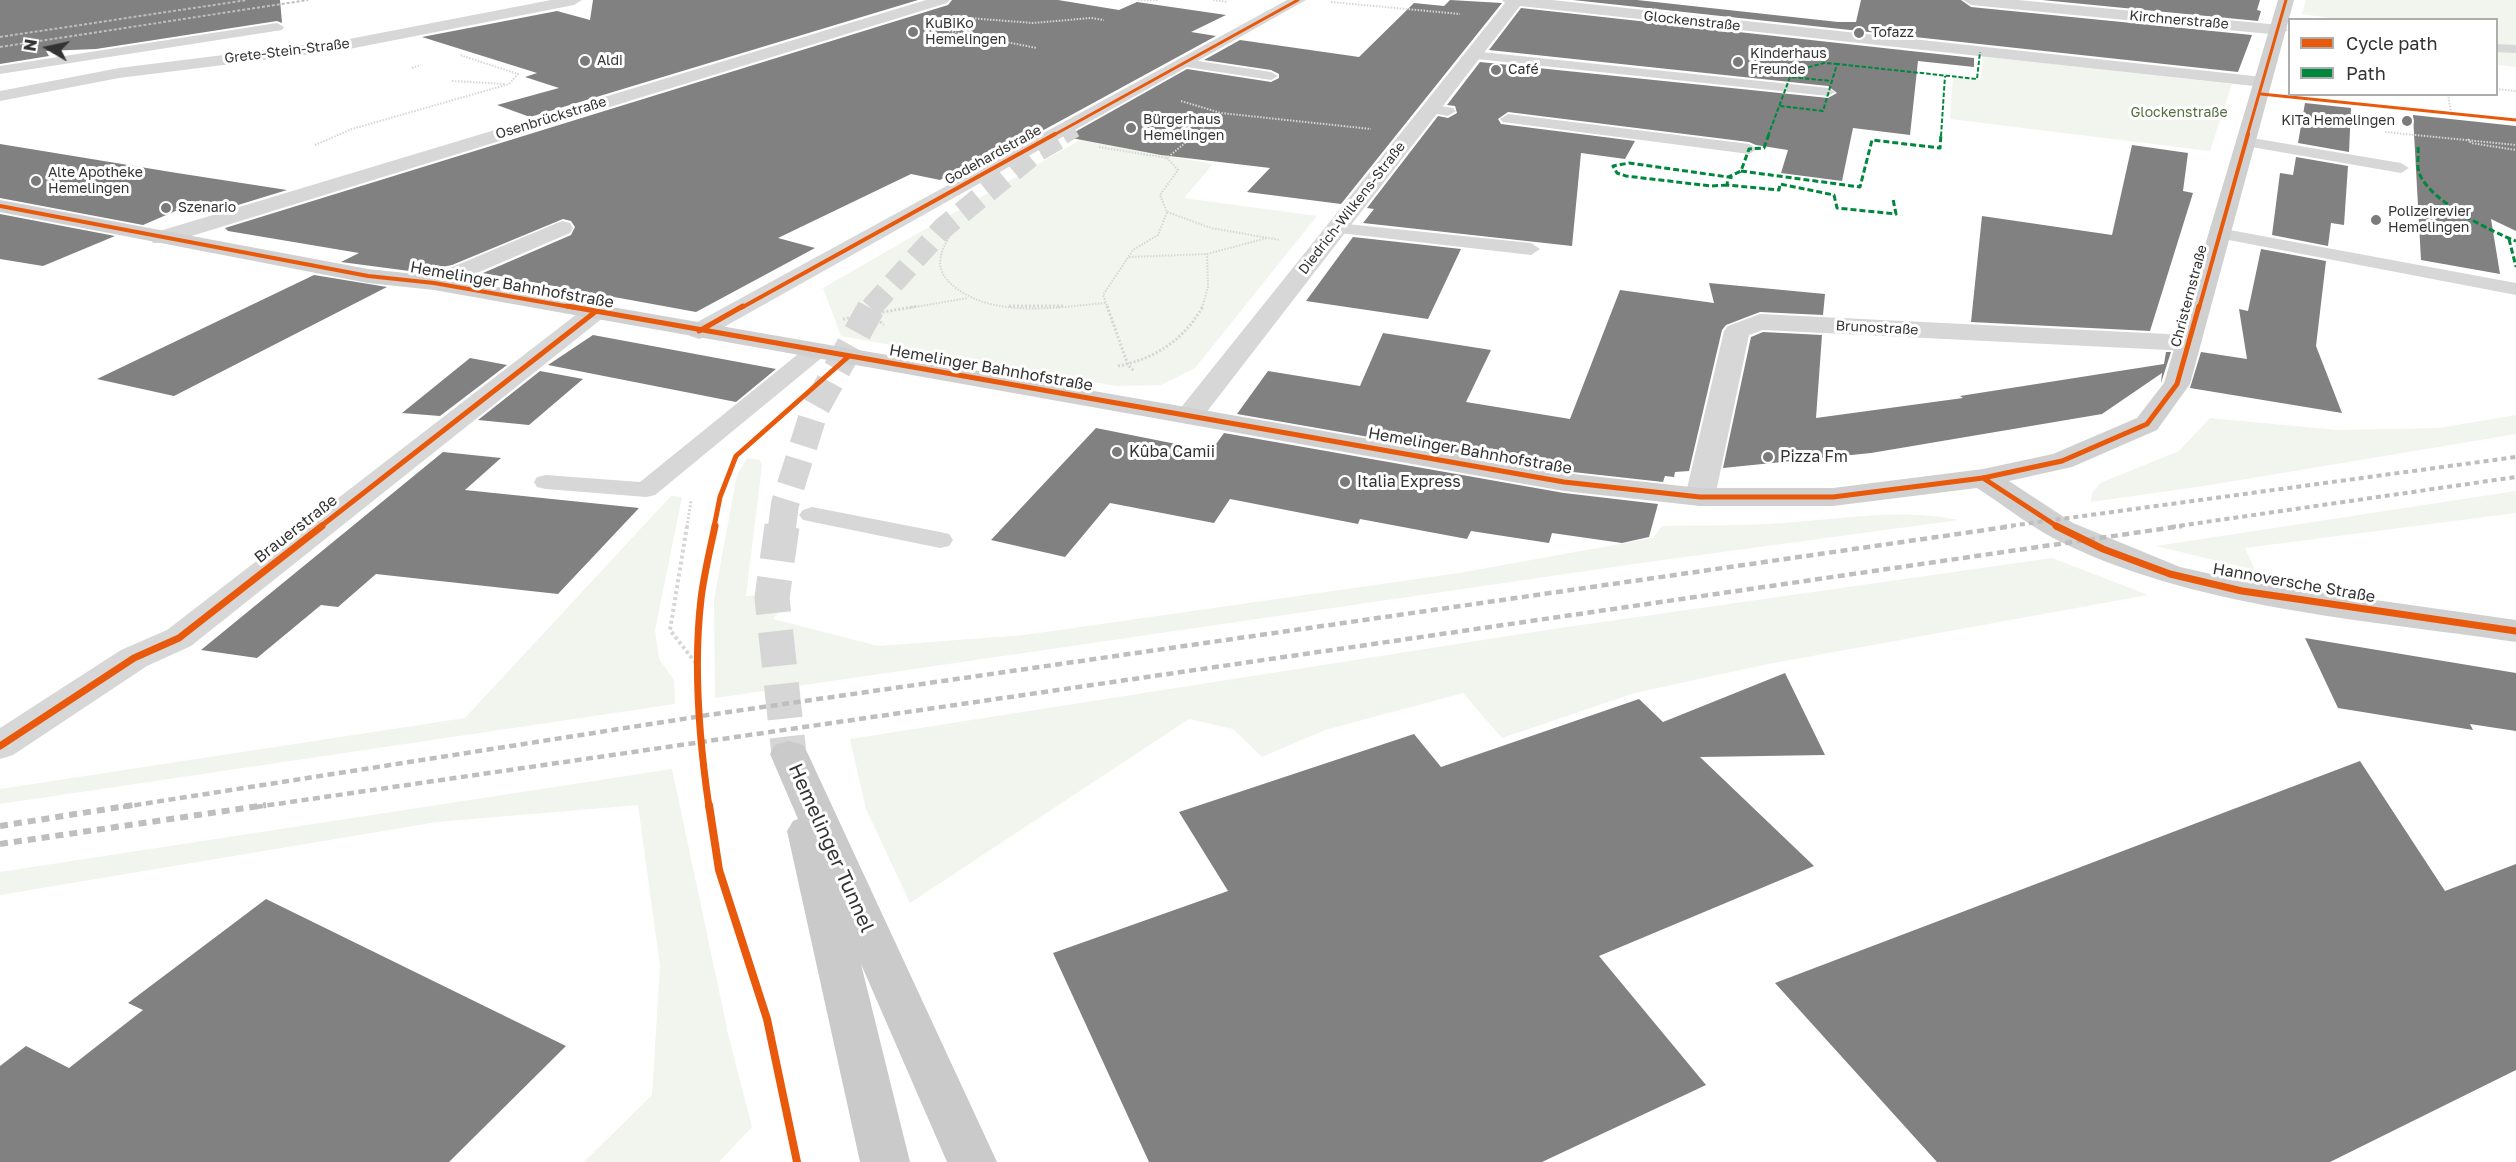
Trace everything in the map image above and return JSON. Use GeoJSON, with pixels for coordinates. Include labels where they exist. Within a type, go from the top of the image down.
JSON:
{"type":"FeatureCollection","features":[{"type":"Feature","properties":{"kind":"main road","name":"Hemelinger Tunnel"},"geometry":{"type":"LineString","coordinates":[[885,1162],[789,753],[972,1162]]}},
{"type":"Feature","properties":{"kind":"street","name":"Grete-Stein-Straße"},"geometry":{"type":"LineString","coordinates":[[0,96],[119,73],[295,52],[574,0]]}},
{"type":"Feature","properties":{"kind":"street","name":"Osenbrückstraße"},"geometry":{"type":"LineString","coordinates":[[161,238],[942,0]]}},
{"type":"Feature","properties":{"kind":"street","name":"Godehardstraße"},"geometry":{"type":"LineString","coordinates":[[699,331],[1299,0]]}},
{"type":"Feature","properties":{"kind":"street","name":"Diedrich-Wilkens-Straße"},"geometry":{"type":"LineString","coordinates":[[1189,416],[1410,134],[1439,110],[1472,55],[1515,0]]}},
{"type":"Feature","properties":{"kind":"street","name":"Glockenstraße"},"geometry":{"type":"LineString","coordinates":[[1515,0],[2263,82]]}},
{"type":"Feature","properties":{"kind":"street","name":"Kirchnerstraße"},"geometry":{"type":"LineString","coordinates":[[1971,0],[2280,30]]}},
{"type":"Feature","properties":{"kind":"street","name":"Christernstraße"},"geometry":{"type":"LineString","coordinates":[[1983,478],[2062,462],[2147,424],[2177,384],[2219,233],[2280,30],[2286,0]]}},
{"type":"Feature","properties":{"kind":"street","name":"Hemelinger Bahnhofstraße"},"geometry":{"type":"LineString","coordinates":[[0,206],[116,226],[161,238],[368,276],[434,283],[1564,482],[1700,497],[1833,497],[1983,478]]}},
{"type":"Feature","properties":{"kind":"street"},"geometry":{"type":"LineString","coordinates":[[434,283],[562,228]]}},
{"type":"Feature","properties":{"kind":"street","name":"Brauerstraße"},"geometry":{"type":"LineString","coordinates":[[0,746],[134,658],[180,638],[595,312]]}},
{"type":"Feature","properties":{"kind":"street","name":"Brunostraße"},"geometry":{"type":"LineString","coordinates":[[1700,497],[1737,331],[1760,322],[2188,343]]}},
{"type":"Feature","properties":{"kind":"street","name":"Hannoversche Straße"},"geometry":{"type":"LineString","coordinates":[[1983,478],[2029,510],[2103,549],[2170,574],[2242,591],[2516,631]]}},
{"type":"Feature","properties":{"kind":"lane"},"geometry":{"type":"LineString","coordinates":[[0,70],[277,27]]}},
{"type":"Feature","properties":{"kind":"lane"},"geometry":{"type":"LineString","coordinates":[[2498,48],[2516,49]]}},
{"type":"Feature","properties":{"kind":"lane"},"geometry":{"type":"LineString","coordinates":[[1472,55],[1828,92]]}},
{"type":"Feature","properties":{"kind":"lane"},"geometry":{"type":"LineString","coordinates":[[1185,63],[1271,76]]}},
{"type":"Feature","properties":{"kind":"lane"},"geometry":{"type":"LineString","coordinates":[[1508,119],[1749,149]]}},
{"type":"Feature","properties":{"kind":"lane"},"geometry":{"type":"LineString","coordinates":[[2246,142],[2401,168]]}},
{"type":"Feature","properties":{"kind":"lane","name":"Christernstraße"},"geometry":{"type":"LineString","coordinates":[[2219,233],[2516,289]]}},
{"type":"Feature","properties":{"kind":"lane"},"geometry":{"type":"LineString","coordinates":[[1330,236],[1531,249]]}},
{"type":"Feature","properties":{"kind":"lane"},"geometry":{"type":"LineString","coordinates":[[546,482],[646,490],[816,351]]}},
{"type":"Feature","properties":{"kind":"lane"},"geometry":{"type":"LineString","coordinates":[[813,515],[940,540]]}},
{"type":"Feature","properties":{"kind":"path"},"geometry":{"type":"LineString","coordinates":[[1138,0],[1158,0]]}},
{"type":"Feature","properties":{"kind":"path"},"geometry":{"type":"LineString","coordinates":[[1325,1],[1506,9]]}},
{"type":"Feature","properties":{"kind":"path"},"geometry":{"type":"LineString","coordinates":[[960,21],[971,17],[1033,22],[1091,18],[1104,20]]}},
{"type":"Feature","properties":{"kind":"path"},"geometry":{"type":"LineString","coordinates":[[948,31],[1037,48]]}},
{"type":"Feature","properties":{"kind":"path"},"geometry":{"type":"LineString","coordinates":[[315,145],[352,129],[509,84],[518,74],[396,34]]}},
{"type":"Feature","properties":{"kind":"path"},"geometry":{"type":"LineString","coordinates":[[452,81],[509,84]]}},
{"type":"Feature","properties":{"kind":"path"},"geometry":{"type":"LineString","coordinates":[[2498,89],[2516,91]]}},
{"type":"Feature","properties":{"kind":"path"},"geometry":{"type":"LineString","coordinates":[[2448,96],[2451,113]]}},
{"type":"Feature","properties":{"kind":"path"},"geometry":{"type":"LineString","coordinates":[[1167,158],[1221,113],[1410,134]]}},
{"type":"Feature","properties":{"kind":"path"},"geometry":{"type":"LineString","coordinates":[[2377,164],[2385,130],[2516,145]]}},
{"type":"Feature","properties":{"kind":"path"},"geometry":{"type":"LineString","coordinates":[[1050,138],[1167,158],[1178,170],[1160,195],[1167,212],[1158,235],[1133,250],[1103,295],[1128,365],[1152,388],[1189,416]]}},
{"type":"Feature","properties":{"kind":"path"},"geometry":{"type":"LineString","coordinates":[[2468,139],[2471,143],[2516,150]]}},
{"type":"Feature","properties":{"kind":"path"},"geometry":{"type":"LineString","coordinates":[[1167,212],[1211,228],[1267,238],[1330,236]]}},
{"type":"Feature","properties":{"kind":"path"},"geometry":{"type":"LineString","coordinates":[[958,224],[938,256],[940,272],[951,287],[968,298],[980,302],[1013,306],[1106,303]]}},
{"type":"Feature","properties":{"kind":"path"},"geometry":{"type":"LineString","coordinates":[[1129,257],[1207,254],[1267,238]]}},
{"type":"Feature","properties":{"kind":"path"},"geometry":{"type":"LineString","coordinates":[[1110,366],[1128,365],[1155,356],[1189,330],[1207,294],[1207,254]]}},
{"type":"Feature","properties":{"kind":"path"},"geometry":{"type":"LineString","coordinates":[[840,319],[968,298]]}},
{"type":"Feature","properties":{"kind":"path"},"geometry":{"type":"LineString","coordinates":[[871,314],[886,326]]}},
{"type":"Feature","properties":{"kind":"path"},"geometry":{"type":"LineString","coordinates":[[688,512],[670,630],[699,666]]}},
{"type":"Feature","properties":{"kind":"path"},"geometry":{"type":"LineString","coordinates":[[698,676],[699,655]]}},
{"type":"Feature","properties":{"kind":"green space"},"geometry":{"type":"Polygon","coordinates":[[[2306,0],[2516,0],[2516,67],[2498,65],[2498,18],[2330,18],[2302,14],[2306,0]]]}},
{"type":"Feature","properties":{"kind":"green space","name":"Glockenstraße"},"geometry":{"type":"Polygon","coordinates":[[[1983,56],[2232,84],[2210,151],[1950,119],[1953,76],[1981,79],[1983,56]]]}},
{"type":"Feature","properties":{"kind":"green space"},"geometry":{"type":"Polygon","coordinates":[[[1080,140],[1213,164],[1184,198],[1317,216],[1195,368],[1161,385],[1116,386],[841,336],[823,288],[1080,140]]]}},
{"type":"Feature","properties":{"kind":"green space"},"geometry":{"type":"Polygon","coordinates":[[[2516,415],[2516,434],[2204,486],[2091,502],[2092,493],[2100,483],[2179,451],[2210,418],[2337,430],[2439,428],[2516,415]]]}},
{"type":"Feature","properties":{"kind":"green space"},"geometry":{"type":"Polygon","coordinates":[[[747,458],[760,460],[762,465],[746,596],[782,593],[791,596],[773,619],[878,646],[1024,635],[1459,573],[1653,538],[1662,526],[1768,524],[1887,515],[1935,516],[1959,520],[1641,563],[715,698],[714,599],[737,475],[747,458]]]}},
{"type":"Feature","properties":{"kind":"green space"},"geometry":{"type":"Polygon","coordinates":[[[2516,491],[2516,513],[2245,548],[2255,570],[2156,546],[2516,491]]]}},
{"type":"Feature","properties":{"kind":"green space"},"geometry":{"type":"Polygon","coordinates":[[[671,496],[682,497],[655,630],[659,659],[674,680],[675,704],[0,804],[0,789],[465,718],[671,496]]]}},
{"type":"Feature","properties":{"kind":"green space"},"geometry":{"type":"Polygon","coordinates":[[[2052,558],[2148,595],[1768,664],[1635,693],[1502,738],[1463,693],[1325,730],[1262,757],[1233,729],[1189,719],[910,903],[866,809],[850,739],[1553,629],[2052,558]]]}},
{"type":"Feature","properties":{"kind":"green space"},"geometry":{"type":"Polygon","coordinates":[[[672,769],[729,1038],[752,1127],[719,1162],[584,1162],[652,1095],[660,966],[638,805],[437,822],[0,895],[0,872],[672,769]]]}},
{"type":"Feature","properties":{"kind":"building"},"geometry":{"type":"Polygon","coordinates":[[[0,0],[280,0],[282,23],[277,21],[96,49],[46,51],[49,56],[0,64],[0,0]]]}},
{"type":"Feature","properties":{"kind":"building"},"geometry":{"type":"Polygon","coordinates":[[[593,0],[918,0],[530,117],[497,105],[559,88],[525,77],[537,73],[422,37],[557,11],[590,20],[593,0]]]}},
{"type":"Feature","properties":{"kind":"building"},"geometry":{"type":"Polygon","coordinates":[[[952,0],[1058,0],[1119,10],[1137,2],[1226,15],[1191,32],[1216,36],[1040,132],[1033,131],[940,180],[911,174],[778,238],[815,248],[696,312],[483,273],[571,235],[575,227],[571,221],[563,219],[452,265],[442,267],[431,265],[417,272],[341,262],[359,253],[228,231],[225,228],[948,5],[952,0]]]}},
{"type":"Feature","properties":{"kind":"building"},"geometry":{"type":"Polygon","coordinates":[[[1450,0],[1502,3],[1341,204],[1247,192],[1270,168],[1161,155],[1066,137],[1187,69],[1271,82],[1279,78],[1279,74],[1271,70],[1204,60],[1240,40],[1359,57],[1414,3],[1444,6],[1450,0]]]}},
{"type":"Feature","properties":{"kind":"building"},"geometry":{"type":"Polygon","coordinates":[[[1573,0],[1637,0],[1856,22],[1861,0],[1961,0],[1971,7],[2252,35],[2238,72],[1573,0]]]}},
{"type":"Feature","properties":{"kind":"building"},"geometry":{"type":"Polygon","coordinates":[[[2042,0],[2260,0],[2257,10],[2261,11],[2258,21],[2042,0]]]}},
{"type":"Feature","properties":{"kind":"building"},"geometry":{"type":"Polygon","coordinates":[[[1521,8],[1974,58],[1974,67],[1918,61],[1910,135],[1853,128],[1842,181],[1781,173],[1788,150],[1749,142],[1508,112],[1498,119],[1501,124],[1635,141],[1625,159],[1581,153],[1572,246],[1363,223],[1374,209],[1367,208],[1438,116],[1448,118],[1457,113],[1455,106],[1447,105],[1480,62],[1828,98],[1837,93],[1828,86],[1489,50],[1521,8]]]}},
{"type":"Feature","properties":{"kind":"building"},"geometry":{"type":"Polygon","coordinates":[[[2305,103],[2351,108],[2349,152],[2298,143],[2305,103]]]}},
{"type":"Feature","properties":{"kind":"building"},"geometry":{"type":"Polygon","coordinates":[[[2413,115],[2516,126],[2516,231],[2491,219],[2500,274],[2421,260],[2413,115]]]}},
{"type":"Feature","properties":{"kind":"building"},"geometry":{"type":"Polygon","coordinates":[[[0,144],[287,190],[212,213],[201,200],[143,225],[0,198],[0,144]]]}},
{"type":"Feature","properties":{"kind":"building"},"geometry":{"type":"Polygon","coordinates":[[[2132,145],[2188,153],[2183,191],[2193,193],[2150,331],[1971,322],[1982,216],[2112,235],[2132,145]]]}},
{"type":"Feature","properties":{"kind":"building"},"geometry":{"type":"Polygon","coordinates":[[[2296,157],[2348,166],[2344,225],[2331,223],[2328,246],[2272,235],[2280,173],[2293,175],[2296,157]]]}},
{"type":"Feature","properties":{"kind":"building"},"geometry":{"type":"Polygon","coordinates":[[[0,214],[115,236],[43,266],[0,259],[0,214]]]}},
{"type":"Feature","properties":{"kind":"building"},"geometry":{"type":"Polygon","coordinates":[[[1353,237],[1461,249],[1428,319],[1306,301],[1353,237]]]}},
{"type":"Feature","properties":{"kind":"building"},"geometry":{"type":"Polygon","coordinates":[[[2261,249],[2326,261],[2316,346],[2342,413],[2190,388],[2201,352],[2247,359],[2239,309],[2248,311],[2261,249]]]}},
{"type":"Feature","properties":{"kind":"building"},"geometry":{"type":"Polygon","coordinates":[[[314,275],[387,287],[174,396],[97,379],[314,275]]]}},
{"type":"Feature","properties":{"kind":"building"},"geometry":{"type":"Polygon","coordinates":[[[1709,283],[1825,294],[1823,315],[1760,312],[1726,325],[1722,330],[1689,471],[1675,472],[1674,477],[1665,476],[1663,482],[1564,471],[1237,414],[1268,371],[1360,386],[1383,333],[1491,350],[1466,402],[1570,419],[1620,290],[1714,303],[1709,283]]]}},
{"type":"Feature","properties":{"kind":"building"},"geometry":{"type":"Polygon","coordinates":[[[1763,332],[1822,335],[1816,418],[1963,398],[1960,396],[2164,364],[2166,352],[2171,352],[2161,383],[2162,373],[2102,414],[1871,453],[1723,468],[1751,337],[1763,332]]]}},
{"type":"Feature","properties":{"kind":"building"},"geometry":{"type":"Polygon","coordinates":[[[593,335],[776,369],[736,402],[548,365],[593,335]]]}},
{"type":"Feature","properties":{"kind":"building"},"geometry":{"type":"Polygon","coordinates":[[[470,358],[507,365],[440,416],[402,413],[470,358]]]}},
{"type":"Feature","properties":{"kind":"building"},"geometry":{"type":"Polygon","coordinates":[[[540,371],[583,379],[529,425],[478,420],[540,371]]]}},
{"type":"Feature","properties":{"kind":"building"},"geometry":{"type":"Polygon","coordinates":[[[1096,428],[1211,451],[1224,433],[1564,493],[1658,504],[1649,537],[1622,543],[1552,533],[1549,543],[1471,531],[1467,539],[1360,519],[1358,524],[1230,499],[1214,523],[1110,503],[1065,557],[991,540],[1096,428]]]}},
{"type":"Feature","properties":{"kind":"building"},"geometry":{"type":"Polygon","coordinates":[[[443,452],[501,458],[465,490],[639,508],[558,594],[376,574],[338,607],[321,605],[257,658],[201,650],[443,452]]]}},
{"type":"Feature","properties":{"kind":"building"},"geometry":{"type":"Polygon","coordinates":[[[2305,638],[2516,673],[2516,731],[2470,724],[2473,730],[2338,708],[2305,638]]]}},
{"type":"Feature","properties":{"kind":"building"},"geometry":{"type":"Polygon","coordinates":[[[1785,673],[1825,755],[1700,757],[1814,866],[1599,956],[1706,1085],[1542,1162],[1149,1162],[1053,953],[1228,891],[1179,812],[1414,734],[1441,767],[1639,699],[1663,722],[1785,673]]]}},
{"type":"Feature","properties":{"kind":"building"},"geometry":{"type":"Polygon","coordinates":[[[2360,761],[2445,891],[2516,864],[2516,1070],[2330,1162],[1937,1162],[1775,983],[2360,761]]]}},
{"type":"Feature","properties":{"kind":"building"},"geometry":{"type":"Polygon","coordinates":[[[266,899],[566,1046],[449,1162],[0,1162],[0,1066],[26,1046],[69,1068],[143,1010],[128,1003],[266,899]]]}},
{"type":"Feature","properties":{"kind":"tunnel"},"geometry":{"type":"LineString","coordinates":[[1063,136],[1075,129]]}},
{"type":"Feature","properties":{"kind":"tunnel"},"geometry":{"type":"LineString","coordinates":[[871,308],[943,228],[1037,151],[1066,134]]}},
{"type":"Feature","properties":{"kind":"tunnel"},"geometry":{"type":"LineString","coordinates":[[782,527],[785,504],[815,409],[872,306]]}},
{"type":"Feature","properties":{"kind":"tunnel"},"geometry":{"type":"LineString","coordinates":[[782,526],[772,598],[789,754]]}},
{"type":"Feature","properties":{"kind":"railway"},"geometry":{"type":"LineString","coordinates":[[0,37],[247,0]]}},
{"type":"Feature","properties":{"kind":"railway"},"geometry":{"type":"LineString","coordinates":[[0,47],[308,0]]}},
{"type":"Feature","properties":{"kind":"railway"},"geometry":{"type":"LineString","coordinates":[[2002,527],[2516,457]]}},
{"type":"Feature","properties":{"kind":"railway"},"geometry":{"type":"LineString","coordinates":[[2171,527],[2516,477]]}},
{"type":"Feature","properties":{"kind":"railway"},"geometry":{"type":"LineString","coordinates":[[123,807],[708,715],[2013,526]]}},
{"type":"Feature","properties":{"kind":"railway"},"geometry":{"type":"LineString","coordinates":[[256,807],[2182,526]]}},
{"type":"Feature","properties":{"kind":"railway"},"geometry":{"type":"LineString","coordinates":[[0,826],[133,805]]}},
{"type":"Feature","properties":{"kind":"railway"},"geometry":{"type":"LineString","coordinates":[[0,844],[266,805]]}},
{"type":"Feature","properties":{"kind":"marked path"},"geometry":{"type":"LineString","coordinates":[[1780,106],[1823,111],[1837,64],[1977,79],[1980,52]]}},
{"type":"Feature","properties":{"kind":"marked path"},"geometry":{"type":"LineString","coordinates":[[1783,74],[1824,63],[1837,64]]}},
{"type":"Feature","properties":{"kind":"marked path"},"geometry":{"type":"LineString","coordinates":[[1741,171],[1860,187],[1872,140],[1940,148],[1945,76]]}},
{"type":"Feature","properties":{"kind":"marked path"},"geometry":{"type":"LineString","coordinates":[[1832,81],[1790,77],[1764,148],[1749,149],[1741,171],[1728,177],[1727,185],[1779,190],[1780,184],[1808,188],[1834,195],[1837,208],[1896,214],[1893,199]]}},
{"type":"Feature","properties":{"kind":"marked path"},"geometry":{"type":"LineString","coordinates":[[2418,147],[2420,175],[2435,193],[2478,223],[2516,241]]}},
{"type":"Feature","properties":{"kind":"marked path"},"geometry":{"type":"LineString","coordinates":[[1727,185],[1711,186],[1626,176],[1617,173],[1613,166],[1629,163],[1735,178]]}},
{"type":"Feature","properties":{"kind":"marked path"},"geometry":{"type":"LineString","coordinates":[[2509,239],[2516,267]]}},
{"type":"Feature","properties":{"kind":"cycle path"},"geometry":{"type":"LineString","coordinates":[[699,331],[1298,0]]}},
{"type":"Feature","properties":{"kind":"cycle path"},"geometry":{"type":"LineString","coordinates":[[0,206],[368,276],[434,283],[1564,482],[1700,497],[1833,497],[1983,478],[2062,461],[2147,424],[2177,384],[2286,0]]}},
{"type":"Feature","properties":{"kind":"cycle path"},"geometry":{"type":"LineString","coordinates":[[2261,94],[2516,120]]}},
{"type":"Feature","properties":{"kind":"cycle path"},"geometry":{"type":"LineString","coordinates":[[0,746],[134,658],[179,638],[595,312]]}},
{"type":"Feature","properties":{"kind":"cycle path"},"geometry":{"type":"LineString","coordinates":[[797,1162],[767,1019],[719,870],[703,766],[698,696],[701,599],[720,497],[736,456],[849,356]]}},
{"type":"Feature","properties":{"kind":"cycle path"},"geometry":{"type":"LineString","coordinates":[[1983,478],[2062,530],[2103,549],[2170,574],[2242,591],[2516,631]]}},
{"type":"Feature","properties":{"kind":"place","name":"KuBiKo Hemelingen"},"geometry":{"type":"Point","coordinates":[913,32]}},
{"type":"Feature","properties":{"kind":"place","name":"Tofazz"},"geometry":{"type":"Point","coordinates":[1859,33]}},
{"type":"Feature","properties":{"kind":"place","name":"Aldi"},"geometry":{"type":"Point","coordinates":[585,61]}},
{"type":"Feature","properties":{"kind":"place","name":"Kinderhaus Freunde"},"geometry":{"type":"Point","coordinates":[1738,62]}},
{"type":"Feature","properties":{"kind":"place","name":"Café"},"geometry":{"type":"Point","coordinates":[1496,70]}},
{"type":"Feature","properties":{"kind":"place","name":"KiTa Hemelingen"},"geometry":{"type":"Point","coordinates":[2407,121]}},
{"type":"Feature","properties":{"kind":"place","name":"Bürgerhaus Hemelingen"},"geometry":{"type":"Point","coordinates":[1131,128]}},
{"type":"Feature","properties":{"kind":"place","name":"Alte Apotheke Hemelingen"},"geometry":{"type":"Point","coordinates":[36,181]}},
{"type":"Feature","properties":{"kind":"place","name":"Szenario"},"geometry":{"type":"Point","coordinates":[166,208]}},
{"type":"Feature","properties":{"kind":"place","name":"Polizeirevier Hemelingen"},"geometry":{"type":"Point","coordinates":[2376,220]}},
{"type":"Feature","properties":{"kind":"place","name":"Kûba Camii"},"geometry":{"type":"Point","coordinates":[1117,452]}},
{"type":"Feature","properties":{"kind":"place","name":"Pizza Fm"},"geometry":{"type":"Point","coordinates":[1768,457]}},
{"type":"Feature","properties":{"kind":"place","name":"Italia Express"},"geometry":{"type":"Point","coordinates":[1345,482]}}]}
